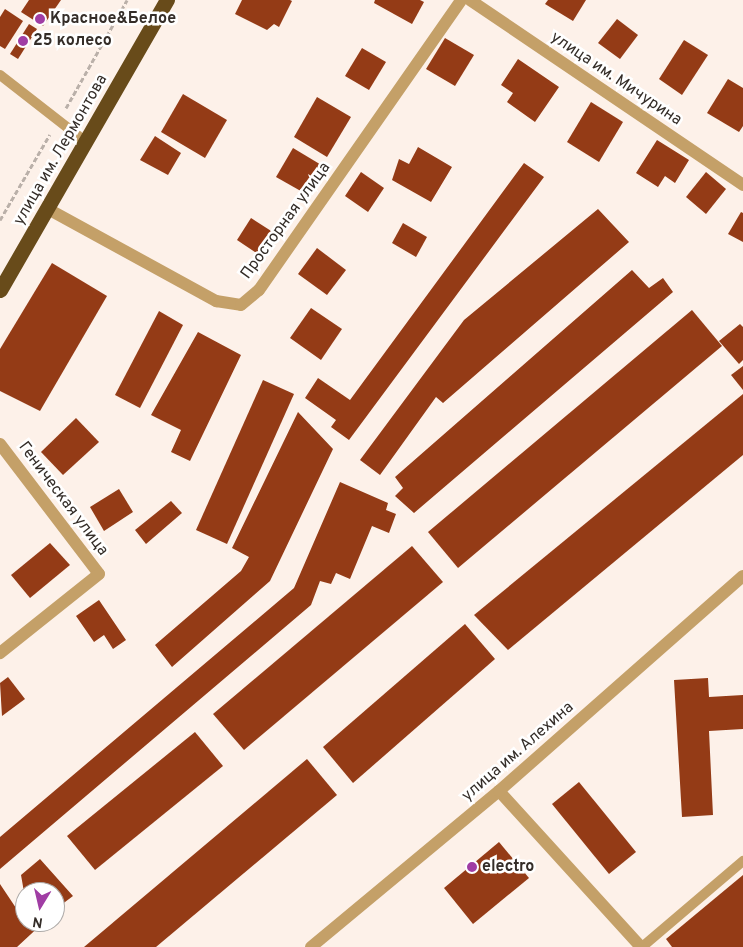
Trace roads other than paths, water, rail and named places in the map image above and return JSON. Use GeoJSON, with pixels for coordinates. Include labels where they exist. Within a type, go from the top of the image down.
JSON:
{"type":"FeatureCollection","features":[{"type":"Feature","properties":{"kind":"highway","name":"улица им. Лермонтова"},"geometry":{"type":"LineString","coordinates":[[0,290],[167,0]]}},
{"type":"Feature","properties":{"kind":"street","name":"Просторная улица"},"geometry":{"type":"LineString","coordinates":[[48,209],[216,301],[241,305],[259,290],[461,0]]}},
{"type":"Feature","properties":{"kind":"street","name":"улица им. Мичурина"},"geometry":{"type":"LineString","coordinates":[[470,0],[743,185]]}},
{"type":"Feature","properties":{"kind":"street","name":"Геническая улица"},"geometry":{"type":"LineString","coordinates":[[0,444],[99,574],[0,653]]}},
{"type":"Feature","properties":{"kind":"street","name":"улица им. Алехина"},"geometry":{"type":"LineString","coordinates":[[310,947],[499,791],[743,576]]}},
{"type":"Feature","properties":{"kind":"street"},"geometry":{"type":"LineString","coordinates":[[499,791],[641,947]]}},
{"type":"Feature","properties":{"kind":"lane"},"geometry":{"type":"LineString","coordinates":[[0,75],[86,142]]}},
{"type":"Feature","properties":{"kind":"lane"},"geometry":{"type":"LineString","coordinates":[[641,947],[743,861]]}},
{"type":"Feature","properties":{"kind":"place","name":"Красное&Белое"},"geometry":{"type":"Point","coordinates":[40,19]}},
{"type":"Feature","properties":{"kind":"place","name":"25 колесо"},"geometry":{"type":"Point","coordinates":[23,41]}},
{"type":"Feature","properties":{"kind":"place","name":"electro"},"geometry":{"type":"Point","coordinates":[472,867]}}]}
